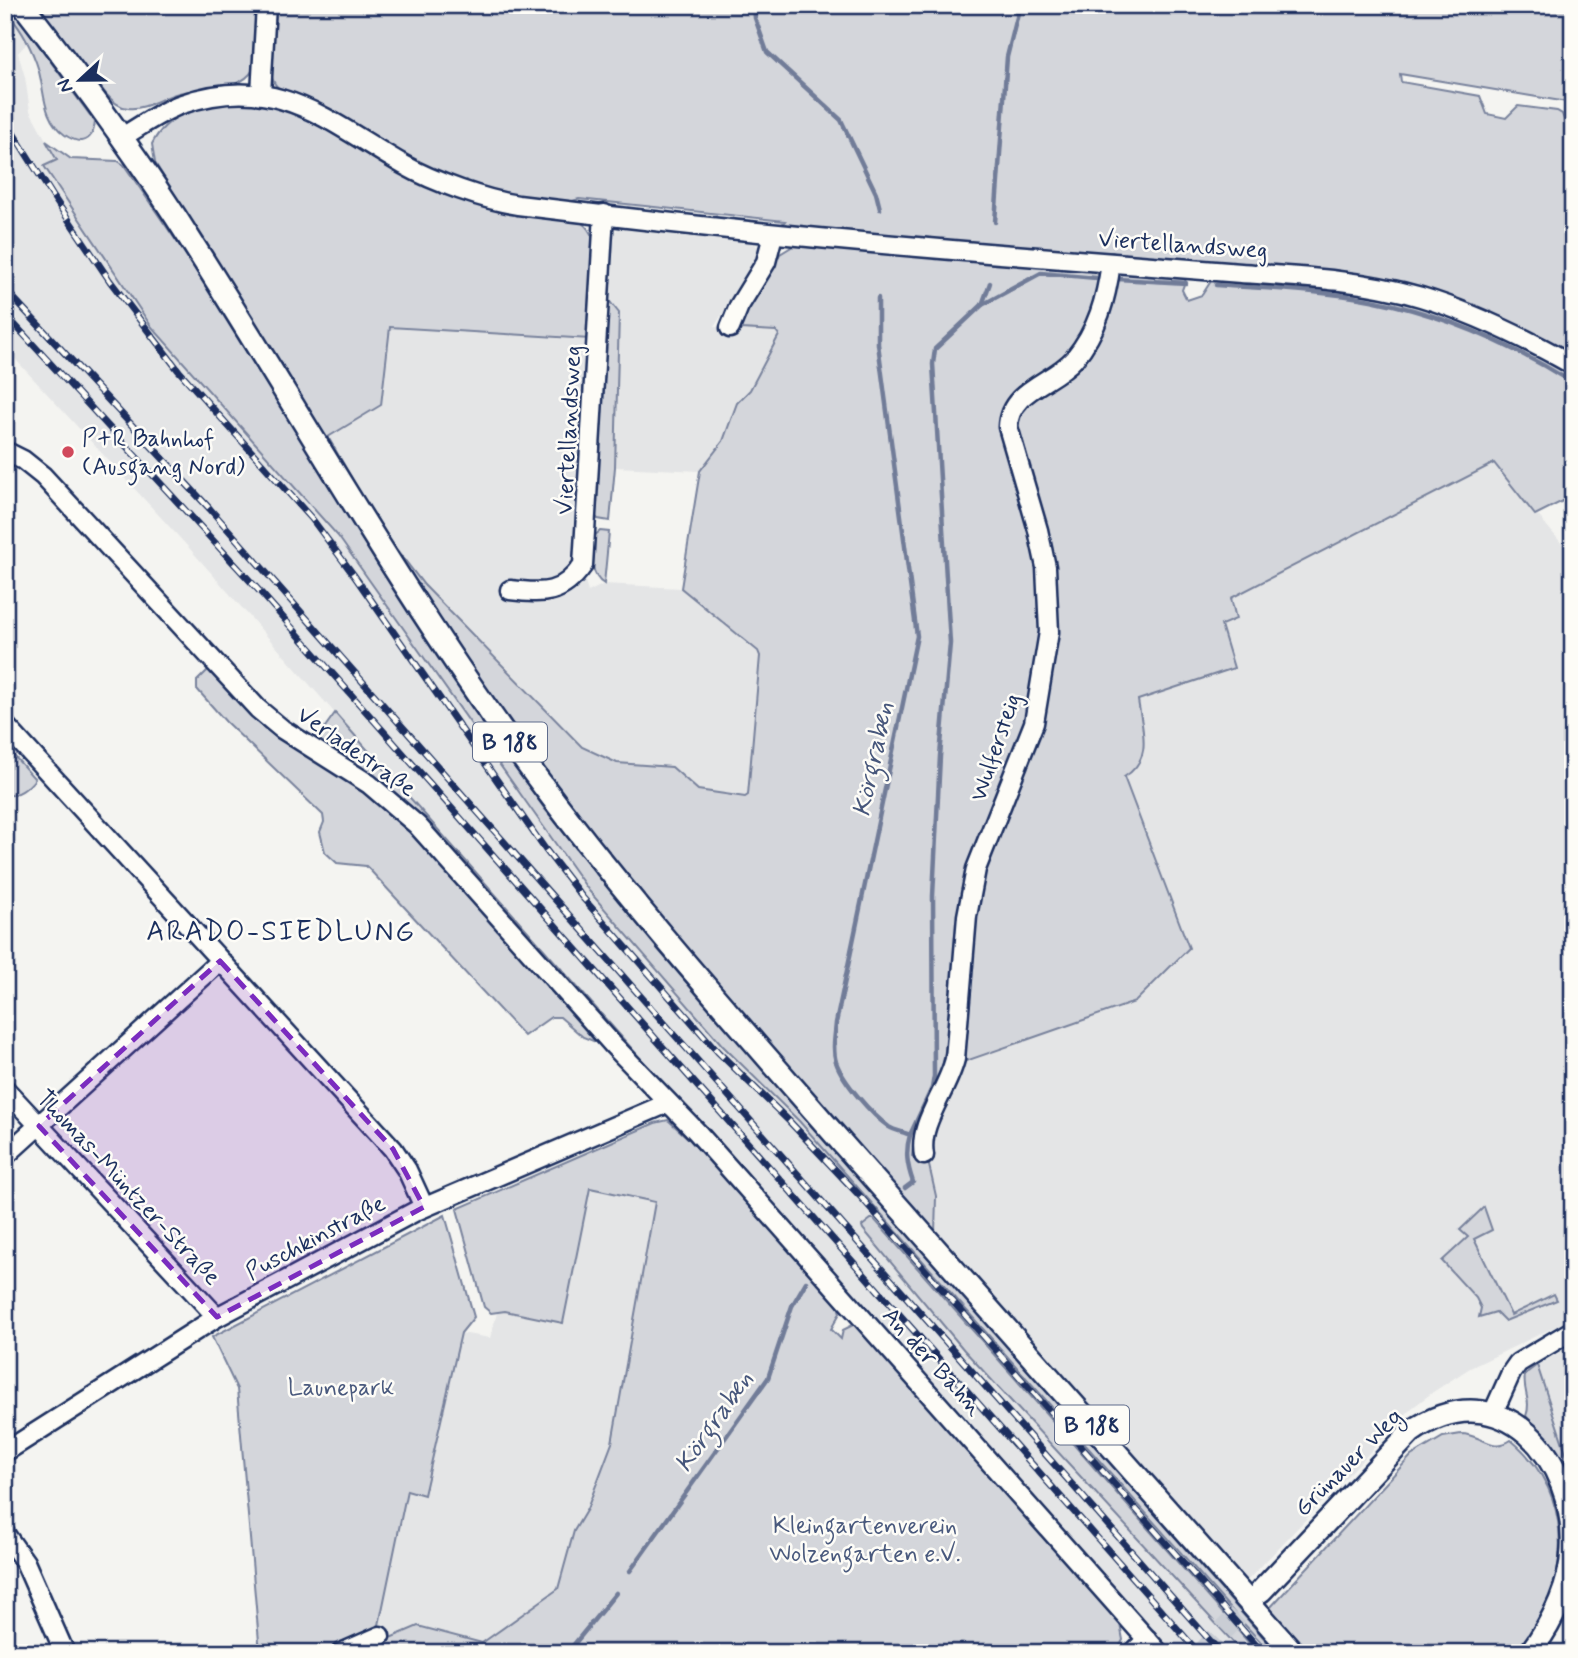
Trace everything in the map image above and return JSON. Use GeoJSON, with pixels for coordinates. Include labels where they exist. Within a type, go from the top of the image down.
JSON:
{"type":"FeatureCollection","features":[{"type":"Feature","properties":{"kind":"main road","name":"B 188"},"geometry":{"type":"LineString","coordinates":[[23,5],[122,137],[192,242],[371,535],[459,670],[597,856],[719,1002],[1294,1653]]}},
{"type":"Feature","properties":{"kind":"main road","name":"Grünauer Weg"},"geometry":{"type":"LineString","coordinates":[[1261,1591],[1411,1432],[1430,1419],[1447,1413],[1469,1409],[1493,1413],[1516,1425],[1536,1443],[1558,1473],[1569,1506],[1572,1552],[1569,1575],[1555,1614],[1530,1653]]}},
{"type":"Feature","properties":{"kind":"street"},"geometry":{"type":"LineString","coordinates":[[261,94],[267,5]]}},
{"type":"Feature","properties":{"kind":"street","name":"Viertellandsweg"},"geometry":{"type":"LineString","coordinates":[[122,137],[187,102],[236,92],[261,94],[312,110],[336,122],[406,167],[447,185],[512,204],[773,235],[1326,279],[1421,298],[1489,323],[1573,365]]}},
{"type":"Feature","properties":{"kind":"street","name":"Viertellandsweg"},"geometry":{"type":"LineString","coordinates":[[510,590],[550,592],[573,580],[583,565],[604,214]]}},
{"type":"Feature","properties":{"kind":"street"},"geometry":{"type":"LineString","coordinates":[[730,328],[739,306],[766,262],[773,235]]}},
{"type":"Feature","properties":{"kind":"street","name":"Wulfersteig"},"geometry":{"type":"LineString","coordinates":[[924,1155],[921,1143],[923,1131],[951,1077],[955,1059],[967,916],[976,869],[1034,723],[1049,632],[1046,567],[1008,426],[1008,417],[1015,402],[1076,357],[1102,312],[1111,263]]}},
{"type":"Feature","properties":{"kind":"street","name":"Verladestraße"},"geometry":{"type":"LineString","coordinates":[[5,451],[23,460],[43,476],[258,709],[282,729],[369,785],[416,825],[668,1103]]}},
{"type":"Feature","properties":{"kind":"street"},"geometry":{"type":"LineString","coordinates":[[5,725],[393,1149],[407,1170],[424,1207]]}},
{"type":"Feature","properties":{"kind":"street"},"geometry":{"type":"LineString","coordinates":[[5,1156],[220,961]]}},
{"type":"Feature","properties":{"kind":"street","name":"Thomas-Müntzer-Straße"},"geometry":{"type":"LineString","coordinates":[[5,1089],[217,1317]]}},
{"type":"Feature","properties":{"kind":"street","name":"Puschkinstraße"},"geometry":{"type":"LineString","coordinates":[[5,1452],[217,1317],[424,1207],[668,1103]]}},
{"type":"Feature","properties":{"kind":"street","name":"An der Bahn"},"geometry":{"type":"LineString","coordinates":[[668,1103],[697,1132],[1153,1646]]}},
{"type":"Feature","properties":{"kind":"street"},"geometry":{"type":"LineString","coordinates":[[1493,1413],[1518,1363],[1573,1330]]}},
{"type":"Feature","properties":{"kind":"street"},"geometry":{"type":"LineString","coordinates":[[5,1534],[25,1562],[65,1653]]}},
{"type":"Feature","properties":{"kind":"street"},"geometry":{"type":"LineString","coordinates":[[341,1653],[380,1636]]}},
{"type":"Feature","properties":{"kind":"street"},"geometry":{"type":"LineString","coordinates":[[1133,1653],[1153,1646]]}},
{"type":"Feature","properties":{"kind":"highlighted area"},"geometry":{"type":"Polygon","coordinates":[[[220,961],[393,1149],[424,1207],[217,1317],[39,1126],[220,961]]]}},
{"type":"Feature","properties":{"kind":"shaded area"},"geometry":{"type":"Polygon","coordinates":[[[5,11],[17,23],[28,42],[18,53],[30,111],[57,160],[44,167],[151,326],[338,536],[589,891],[723,1046],[799,1121],[882,1217],[871,1219],[863,1229],[964,1350],[1243,1653],[1165,1653],[190,549],[5,348],[5,11]]]}},
{"type":"Feature","properties":{"kind":"shaded area"},"geometry":{"type":"Polygon","coordinates":[[[627,225],[749,239],[758,247],[761,255],[714,327],[777,331],[779,335],[750,390],[737,403],[723,441],[700,471],[615,467],[619,313],[607,298],[610,241],[613,232],[627,225]]]}},
{"type":"Feature","properties":{"kind":"shaded area"},"geometry":{"type":"Polygon","coordinates":[[[389,327],[590,339],[579,557],[588,592],[604,584],[681,588],[758,651],[760,656],[748,795],[745,797],[698,790],[672,767],[617,763],[582,747],[424,585],[381,529],[328,437],[381,405],[389,327]]]}},
{"type":"Feature","properties":{"kind":"shaded area"},"geometry":{"type":"Polygon","coordinates":[[[1494,463],[1573,557],[1573,1318],[1470,1368],[1412,1408],[1245,1583],[935,1234],[936,1196],[926,1153],[966,1061],[1135,1002],[1189,948],[1124,777],[1144,750],[1137,700],[1233,668],[1220,624],[1231,598],[1494,463]]]}},
{"type":"Feature","properties":{"kind":"shaded area"},"geometry":{"type":"Polygon","coordinates":[[[590,1188],[655,1202],[612,1443],[587,1509],[574,1531],[558,1589],[482,1643],[418,1626],[384,1640],[378,1630],[407,1490],[424,1495],[461,1333],[490,1338],[497,1313],[505,1311],[563,1323],[590,1188]]]}},
{"type":"Feature","properties":{"kind":"shaded area"},"geometry":{"type":"Polygon","coordinates":[[[1573,1345],[1573,1474],[1537,1365],[1573,1345]]]}},
{"type":"Feature","properties":{"kind":"green space"},"geometry":{"type":"Polygon","coordinates":[[[5,5],[9,5],[95,122],[93,132],[85,140],[70,138],[51,120],[33,55],[20,29],[5,11],[5,5]]]}},
{"type":"Feature","properties":{"kind":"green space"},"geometry":{"type":"Polygon","coordinates":[[[36,5],[259,5],[258,41],[253,69],[235,84],[179,93],[141,107],[124,107],[106,94],[36,5]]]}},
{"type":"Feature","properties":{"kind":"green space"},"geometry":{"type":"Polygon","coordinates":[[[273,5],[1573,5],[1573,103],[1400,74],[1401,82],[1480,96],[1487,114],[1506,118],[1518,106],[1557,111],[1562,114],[1566,125],[1573,127],[1573,356],[1428,292],[778,229],[785,221],[579,199],[569,202],[550,200],[476,187],[424,167],[340,117],[279,88],[272,77],[270,67],[273,5]]]}},
{"type":"Feature","properties":{"kind":"green space"},"geometry":{"type":"Polygon","coordinates":[[[228,102],[255,102],[285,108],[328,127],[393,168],[575,219],[589,230],[594,240],[590,339],[390,327],[381,405],[328,437],[381,529],[424,585],[582,747],[617,763],[672,767],[698,790],[745,797],[748,795],[760,656],[758,651],[681,588],[700,471],[723,441],[737,403],[750,390],[779,335],[776,331],[741,329],[740,324],[780,254],[793,246],[1093,268],[1099,276],[1097,299],[1072,352],[1012,396],[1039,566],[1042,628],[1029,723],[979,847],[941,1075],[915,1131],[912,1156],[928,1161],[936,1196],[935,1234],[733,1006],[588,831],[490,697],[390,546],[155,163],[152,144],[166,125],[194,109],[228,102]]]}},
{"type":"Feature","properties":{"kind":"green space"},"geometry":{"type":"Polygon","coordinates":[[[46,141],[71,159],[118,161],[124,165],[195,268],[379,567],[440,660],[544,808],[656,947],[1277,1653],[1271,1653],[1244,1624],[799,1121],[723,1046],[589,891],[338,536],[151,326],[44,166],[57,160],[46,141]]]}},
{"type":"Feature","properties":{"kind":"green space"},"geometry":{"type":"Polygon","coordinates":[[[1121,270],[1187,276],[1182,290],[1187,300],[1202,295],[1213,278],[1294,282],[1354,290],[1452,316],[1544,357],[1573,374],[1573,496],[1535,515],[1494,463],[1231,598],[1236,619],[1221,625],[1234,668],[1138,700],[1143,752],[1133,770],[1124,777],[1189,948],[1135,1002],[966,1061],[964,1037],[977,888],[1041,727],[1052,673],[1055,633],[1015,425],[1022,405],[1079,364],[1115,276],[1121,270]]]}},
{"type":"Feature","properties":{"kind":"green space"},"geometry":{"type":"Polygon","coordinates":[[[607,298],[619,313],[615,467],[610,521],[598,519],[594,514],[607,298]]]}},
{"type":"Feature","properties":{"kind":"green space"},"geometry":{"type":"Polygon","coordinates":[[[600,531],[609,532],[604,584],[596,575],[592,563],[593,537],[600,531]]]}},
{"type":"Feature","properties":{"kind":"green space"},"geometry":{"type":"Polygon","coordinates":[[[208,670],[264,728],[365,792],[406,827],[596,1042],[583,1037],[560,1017],[551,1017],[524,1036],[366,866],[337,863],[325,852],[320,832],[324,822],[323,815],[226,722],[197,689],[197,681],[208,670]]]}},
{"type":"Feature","properties":{"kind":"green space"},"geometry":{"type":"Polygon","coordinates":[[[335,713],[664,1085],[620,1042],[429,827],[315,741],[335,713]]]}},
{"type":"Feature","properties":{"kind":"green space"},"geometry":{"type":"Polygon","coordinates":[[[5,746],[35,779],[22,791],[5,796],[5,746]]]}},
{"type":"Feature","properties":{"kind":"green space","name":"Kleingartenverein Wolzengarten e.V."},"geometry":{"type":"Polygon","coordinates":[[[668,1120],[691,1141],[838,1305],[840,1313],[831,1329],[841,1339],[843,1330],[855,1324],[1120,1624],[1123,1640],[1116,1653],[355,1653],[418,1626],[482,1643],[558,1589],[574,1531],[587,1509],[612,1443],[655,1202],[590,1188],[563,1323],[505,1311],[491,1313],[484,1307],[457,1209],[655,1123],[668,1120]]]}},
{"type":"Feature","properties":{"kind":"green space"},"geometry":{"type":"Polygon","coordinates":[[[1484,1207],[1492,1230],[1474,1239],[1511,1315],[1554,1294],[1557,1300],[1505,1321],[1496,1312],[1479,1317],[1481,1308],[1476,1298],[1442,1261],[1468,1237],[1460,1230],[1484,1207]]]}},
{"type":"Feature","properties":{"kind":"green space","name":"Launepark"},"geometry":{"type":"Polygon","coordinates":[[[445,1215],[474,1317],[461,1333],[424,1495],[407,1490],[378,1630],[324,1653],[260,1653],[237,1389],[212,1337],[445,1215]]]}},
{"type":"Feature","properties":{"kind":"green space"},"geometry":{"type":"Polygon","coordinates":[[[874,1219],[1258,1653],[1243,1653],[964,1350],[863,1229],[862,1226],[874,1219]]]}},
{"type":"Feature","properties":{"kind":"green space"},"geometry":{"type":"Polygon","coordinates":[[[1537,1365],[1573,1474],[1573,1493],[1550,1442],[1526,1416],[1528,1405],[1525,1374],[1537,1365]]]}},
{"type":"Feature","properties":{"kind":"green space"},"geometry":{"type":"Polygon","coordinates":[[[1461,1434],[1498,1445],[1511,1440],[1533,1462],[1548,1488],[1557,1515],[1560,1544],[1557,1572],[1549,1601],[1535,1628],[1517,1653],[1308,1653],[1268,1610],[1411,1456],[1443,1437],[1461,1434]]]}},
{"type":"Feature","properties":{"kind":"waterway","name":"Körgraben"},"geometry":{"type":"LineString","coordinates":[[754,5],[755,18],[767,52],[841,120],[876,193],[880,209]]}},
{"type":"Feature","properties":{"kind":"waterway"},"geometry":{"type":"LineString","coordinates":[[995,222],[1007,57],[1020,5]]}},
{"type":"Feature","properties":{"kind":"waterway"},"geometry":{"type":"LineString","coordinates":[[910,1135],[932,1088],[934,1076],[933,896],[940,756],[950,643],[933,364],[935,349],[982,305],[1041,273],[1096,278]]}},
{"type":"Feature","properties":{"kind":"waterway"},"geometry":{"type":"LineString","coordinates":[[1118,279],[1186,283]]}},
{"type":"Feature","properties":{"kind":"waterway"},"geometry":{"type":"LineString","coordinates":[[982,305],[990,283]]}},
{"type":"Feature","properties":{"kind":"waterway"},"geometry":{"type":"LineString","coordinates":[[1216,285],[1333,294],[1424,313],[1501,343],[1573,383]]}},
{"type":"Feature","properties":{"kind":"waterway","name":"Körgraben"},"geometry":{"type":"LineString","coordinates":[[878,298],[878,344],[917,636],[836,1023],[834,1047],[836,1062],[859,1098],[889,1127],[910,1135],[907,1158],[913,1182],[905,1188]]}},
{"type":"Feature","properties":{"kind":"waterway","name":"Körgraben"},"geometry":{"type":"LineString","coordinates":[[630,1571],[768,1378],[792,1306],[806,1282]]}},
{"type":"Feature","properties":{"kind":"waterway","name":"Körgraben"},"geometry":{"type":"LineString","coordinates":[[567,1653],[616,1593]]}},
{"type":"Feature","properties":{"kind":"tunnel"},"geometry":{"type":"LineString","coordinates":[[1202,1653],[1261,1591]]}},
{"type":"Feature","properties":{"kind":"railway"},"geometry":{"type":"LineString","coordinates":[[5,120],[110,281],[179,371],[312,519],[545,849],[582,897],[718,1052],[789,1121],[860,1196],[1263,1653]]}},
{"type":"Feature","properties":{"kind":"railway"},"geometry":{"type":"LineString","coordinates":[[5,289],[210,509],[1221,1653]]}},
{"type":"Feature","properties":{"kind":"railway"},"geometry":{"type":"LineString","coordinates":[[5,314],[263,595],[1199,1653]]}},
{"type":"Feature","properties":{"kind":"place","name":"P+R Bahnhof (Ausgang Nord)"},"geometry":{"type":"Point","coordinates":[68,452]}},
{"type":"Feature","properties":{"kind":"district","name":"ARADO-SIEDLUNG"},"geometry":{"type":"Point","coordinates":[281,930]}}]}
